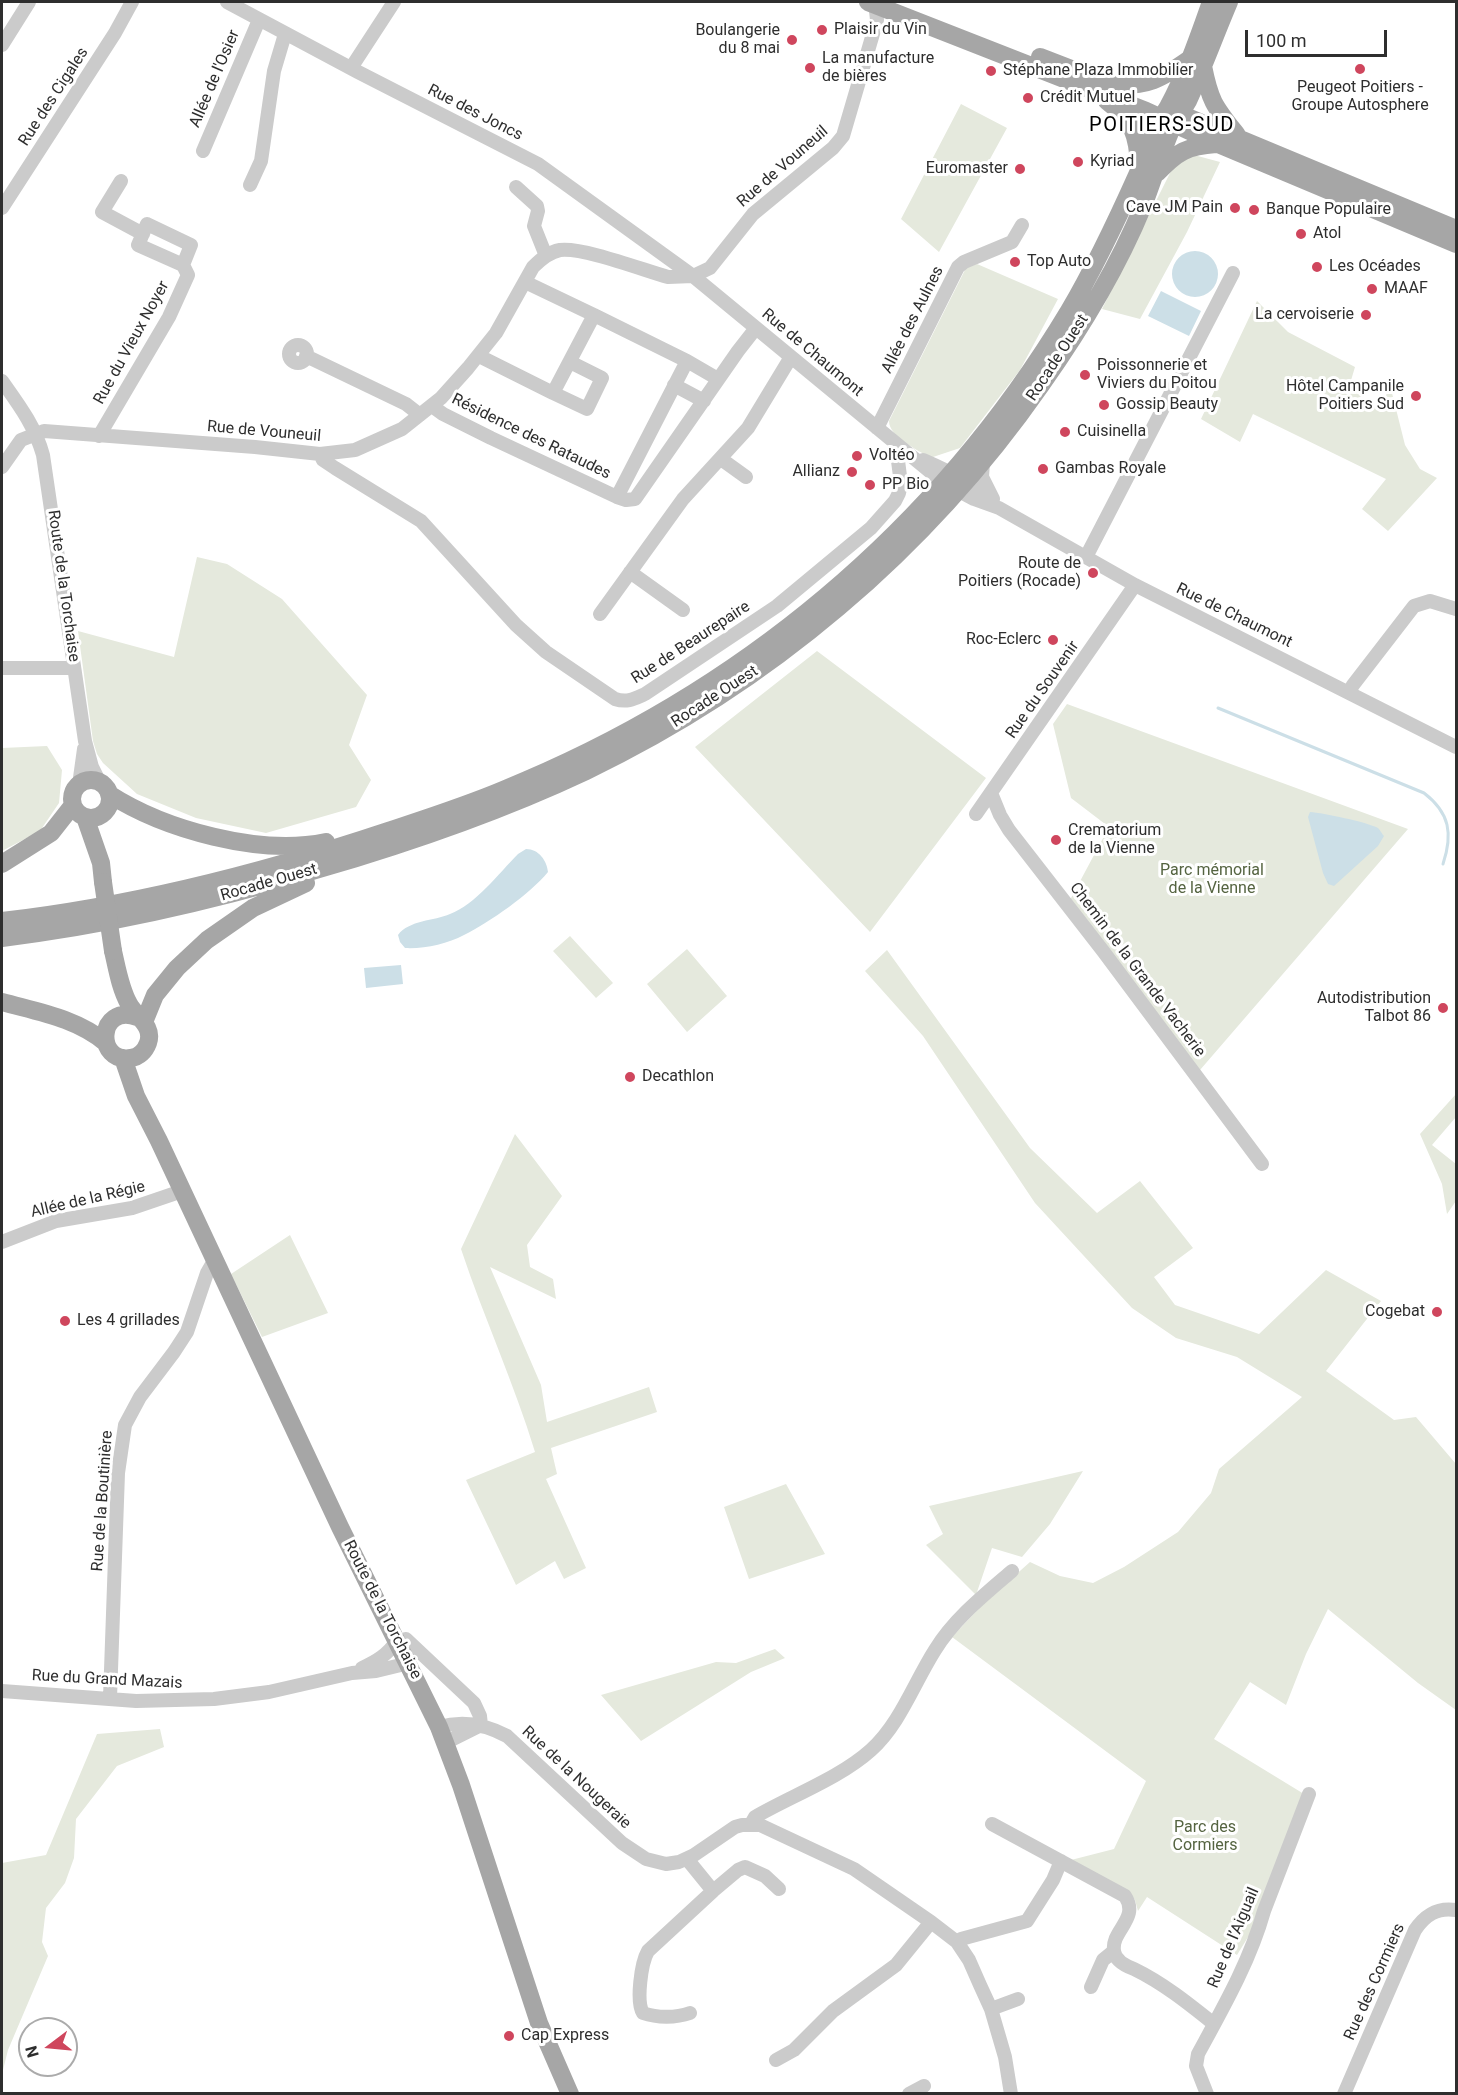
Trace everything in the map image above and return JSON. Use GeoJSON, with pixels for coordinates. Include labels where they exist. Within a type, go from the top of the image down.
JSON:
{"type":"FeatureCollection","features":[{"type":"Feature","properties":{"kind":"main road"},"geometry":{"type":"LineString","coordinates":[[1211,2],[1196,63],[1210,99],[1238,137]]}},
{"type":"Feature","properties":{"kind":"main road"},"geometry":{"type":"LineString","coordinates":[[1113,85],[1133,86],[1154,81],[1196,63],[1229,2]]}},
{"type":"Feature","properties":{"kind":"main road"},"geometry":{"type":"LineString","coordinates":[[883,6],[1151,100],[1170,116],[1218,144],[1456,244]]}},
{"type":"Feature","properties":{"kind":"main road"},"geometry":{"type":"LineString","coordinates":[[883,6],[1091,90],[1238,137],[1456,229]]}},
{"type":"Feature","properties":{"kind":"main road","name":"Rocade Ouest"},"geometry":{"type":"LineString","coordinates":[[2,938],[126,918],[214,898],[404,844],[492,812],[588,770],[640,743],[706,704],[778,655],[855,594],[927,525],[1054,335],[1146,173],[1170,116],[1184,109],[1196,63]]}},
{"type":"Feature","properties":{"kind":"main road"},"geometry":{"type":"LineString","coordinates":[[1091,90],[1121,112],[1131,124],[1146,173],[1182,151],[1196,146],[1218,144]]}},
{"type":"Feature","properties":{"kind":"main road","name":"Rocade Ouest"},"geometry":{"type":"LineString","coordinates":[[2,921],[113,904],[210,883],[314,856],[470,803],[534,777],[611,741],[672,707],[733,668],[845,582],[955,482],[983,462],[1041,385],[1087,313],[1143,204],[1146,173]]}},
{"type":"Feature","properties":{"kind":"main road"},"geometry":{"type":"LineString","coordinates":[[101,863],[73,794],[79,785],[89,781],[105,788],[138,812],[196,831],[244,842],[290,846],[312,845],[335,840],[470,803]]}},
{"type":"Feature","properties":{"kind":"main road"},"geometry":{"type":"LineString","coordinates":[[2,1002],[73,1022],[94,1033],[106,1043],[112,1053],[123,1058],[141,1054],[148,1043],[149,1035],[125,997],[113,951],[101,863],[103,814],[109,805],[105,788]]}},
{"type":"Feature","properties":{"kind":"main road"},"geometry":{"type":"LineString","coordinates":[[79,811],[94,818],[103,814]]}},
{"type":"Feature","properties":{"kind":"main road"},"geometry":{"type":"LineString","coordinates":[[2,864],[51,833],[79,811]]}},
{"type":"Feature","properties":{"kind":"main road"},"geometry":{"type":"LineString","coordinates":[[140,1019],[166,980],[192,953],[238,918],[304,884],[404,844]]}},
{"type":"Feature","properties":{"kind":"main road"},"geometry":{"type":"LineString","coordinates":[[106,1043],[106,1030],[113,1019],[113,951]]}},
{"type":"Feature","properties":{"kind":"main road"},"geometry":{"type":"LineString","coordinates":[[113,1019],[124,1014],[140,1019]]}},
{"type":"Feature","properties":{"kind":"main road","name":"Route de la Torchaise"},"geometry":{"type":"LineString","coordinates":[[141,1054],[139,1068],[141,1084],[159,1141]]}},
{"type":"Feature","properties":{"kind":"main road","name":"Route de la Torchaise"},"geometry":{"type":"LineString","coordinates":[[123,1058],[136,1096],[182,1191],[202,1217],[215,1259],[294,1430],[402,1640],[408,1663],[442,1735],[461,1785],[539,2023],[570,2094]]}},
{"type":"Feature","properties":{"kind":"street"},"geometry":{"type":"LineString","coordinates":[[2,45],[29,2]]}},
{"type":"Feature","properties":{"kind":"street","name":"Rue des Cigales"},"geometry":{"type":"LineString","coordinates":[[2,208],[115,33],[132,2]]}},
{"type":"Feature","properties":{"kind":"street","name":"Rue des Joncs"},"geometry":{"type":"LineString","coordinates":[[227,2],[538,164],[693,276]]}},
{"type":"Feature","properties":{"kind":"street"},"geometry":{"type":"LineString","coordinates":[[351,68],[394,2]]}},
{"type":"Feature","properties":{"kind":"street","name":"Rue de Vouneuil"},"geometry":{"type":"LineString","coordinates":[[693,276],[715,263],[753,214],[838,142],[847,128],[883,6]]}},
{"type":"Feature","properties":{"kind":"street","name":"Allée de l'Osier"},"geometry":{"type":"LineString","coordinates":[[202,151],[259,20]]}},
{"type":"Feature","properties":{"kind":"street"},"geometry":{"type":"LineString","coordinates":[[250,185],[261,161],[274,71],[285,34]]}},
{"type":"Feature","properties":{"kind":"street","name":"Rue du Vieux Noyer"},"geometry":{"type":"LineString","coordinates":[[121,181],[102,212],[143,234]]}},
{"type":"Feature","properties":{"kind":"street"},"geometry":{"type":"LineString","coordinates":[[516,187],[537,206],[534,226],[546,256],[559,250],[578,251],[668,277],[693,276]]}},
{"type":"Feature","properties":{"kind":"street","name":"Rue du Vieux Noyer"},"geometry":{"type":"LineString","coordinates":[[99,436],[169,318],[188,275],[183,265],[138,245],[147,224],[191,245],[183,265]]}},
{"type":"Feature","properties":{"kind":"street","name":"Allée des Aulnes"},"geometry":{"type":"LineString","coordinates":[[877,428],[958,267],[964,262],[1012,242],[1022,225]]}},
{"type":"Feature","properties":{"kind":"street","name":"Rue de Vouneuil"},"geometry":{"type":"LineString","coordinates":[[36,433],[50,431],[320,454],[355,450],[402,429],[432,406],[479,356],[496,333],[533,267],[546,256]]}},
{"type":"Feature","properties":{"kind":"street"},"geometry":{"type":"LineString","coordinates":[[1086,557],[1233,273]]}},
{"type":"Feature","properties":{"kind":"street","name":"Rue de Chaumont"},"geometry":{"type":"LineString","coordinates":[[693,276],[904,450],[955,482],[1135,585],[1456,747]]}},
{"type":"Feature","properties":{"kind":"street"},"geometry":{"type":"LineString","coordinates":[[525,282],[687,361],[718,379]]}},
{"type":"Feature","properties":{"kind":"street"},"geometry":{"type":"LineString","coordinates":[[553,393],[594,315]]}},
{"type":"Feature","properties":{"kind":"street"},"geometry":{"type":"LineString","coordinates":[[687,361],[617,497],[626,500],[635,499],[756,328]]}},
{"type":"Feature","properties":{"kind":"street"},"geometry":{"type":"LineString","coordinates":[[306,356],[406,404],[420,416]]}},
{"type":"Feature","properties":{"kind":"street"},"geometry":{"type":"LineString","coordinates":[[479,356],[587,409],[602,378],[570,362]]}},
{"type":"Feature","properties":{"kind":"street"},"geometry":{"type":"LineString","coordinates":[[600,614],[694,485],[722,459],[748,428],[791,357]]}},
{"type":"Feature","properties":{"kind":"street","name":"Route de la Torchaise"},"geometry":{"type":"LineString","coordinates":[[2,381],[36,433],[43,454],[85,741],[92,767],[105,788]]}},
{"type":"Feature","properties":{"kind":"street"},"geometry":{"type":"LineString","coordinates":[[674,385],[704,401]]}},
{"type":"Feature","properties":{"kind":"street","name":"Résidence des Rataudes"},"geometry":{"type":"LineString","coordinates":[[432,406],[491,438],[617,497]]}},
{"type":"Feature","properties":{"kind":"street"},"geometry":{"type":"LineString","coordinates":[[2,467],[16,445],[36,433]]}},
{"type":"Feature","properties":{"kind":"street","name":"Rue de Beaurepaire"},"geometry":{"type":"LineString","coordinates":[[320,454],[323,460],[335,468],[421,521],[516,625],[538,645],[622,702],[645,693],[777,606],[871,528],[895,501],[899,493],[901,484],[897,453],[904,450]]}},
{"type":"Feature","properties":{"kind":"street"},"geometry":{"type":"LineString","coordinates":[[722,459],[746,477]]}},
{"type":"Feature","properties":{"kind":"street"},"geometry":{"type":"LineString","coordinates":[[983,462],[982,477],[999,508]]}},
{"type":"Feature","properties":{"kind":"street"},"geometry":{"type":"LineString","coordinates":[[630,572],[683,610]]}},
{"type":"Feature","properties":{"kind":"street","name":"Rue du Souvenir"},"geometry":{"type":"LineString","coordinates":[[976,814],[1135,585]]}},
{"type":"Feature","properties":{"kind":"street"},"geometry":{"type":"LineString","coordinates":[[1349,692],[1414,606],[1430,601],[1456,609]]}},
{"type":"Feature","properties":{"kind":"street"},"geometry":{"type":"LineString","coordinates":[[2,668],[70,668],[74,666]]}},
{"type":"Feature","properties":{"kind":"street","name":"Route de la Torchaise"},"geometry":{"type":"LineString","coordinates":[[79,785],[85,741]]}},
{"type":"Feature","properties":{"kind":"street","name":"Chemin de la Grande Vacherie"},"geometry":{"type":"LineString","coordinates":[[991,793],[1000,815],[1010,830],[1262,1164]]}},
{"type":"Feature","properties":{"kind":"street","name":"Allée de la Régie"},"geometry":{"type":"LineString","coordinates":[[2,1242],[56,1221],[132,1208],[182,1191]]}},
{"type":"Feature","properties":{"kind":"street","name":"Rue de la Boutinière"},"geometry":{"type":"LineString","coordinates":[[110,1698],[118,1473],[125,1425],[140,1397],[187,1332],[207,1273],[215,1259]]}},
{"type":"Feature","properties":{"kind":"street","name":"Rue de la Nougeraie"},"geometry":{"type":"LineString","coordinates":[[481,1725],[498,1731],[517,1743],[621,1843],[637,1854],[656,1863],[666,1864],[687,1859],[728,1830],[751,1824],[755,1817],[812,1787],[869,1752],[893,1722],[949,1631],[975,1603],[1012,1571]]}},
{"type":"Feature","properties":{"kind":"street"},"geometry":{"type":"LineString","coordinates":[[402,1640],[474,1703],[480,1716],[481,1725],[469,1723],[442,1735]]}},
{"type":"Feature","properties":{"kind":"street","name":"Rue du Grand Mazais"},"geometry":{"type":"LineString","coordinates":[[352,1673],[381,1659],[402,1640]]}},
{"type":"Feature","properties":{"kind":"street","name":"Rue du Grand Mazais"},"geometry":{"type":"LineString","coordinates":[[2,1691],[136,1701],[214,1699],[269,1692],[408,1663]]}},
{"type":"Feature","properties":{"kind":"street","name":"Rue de l’Aiguail"},"geometry":{"type":"LineString","coordinates":[[1208,2094],[1198,2074],[1197,2060],[1259,1929],[1309,1794]]}},
{"type":"Feature","properties":{"kind":"street"},"geometry":{"type":"LineString","coordinates":[[751,1824],[768,1828],[839,1861],[957,1942],[969,1960],[991,2009],[1005,2057],[1011,2094]]}},
{"type":"Feature","properties":{"kind":"street"},"geometry":{"type":"LineString","coordinates":[[992,1824],[1125,1896],[1130,1907],[1127,1920],[1114,1945],[1114,1951],[1120,1962],[1152,1979],[1214,2024]]}},
{"type":"Feature","properties":{"kind":"street"},"geometry":{"type":"LineString","coordinates":[[687,1859],[713,1891]]}},
{"type":"Feature","properties":{"kind":"street"},"geometry":{"type":"LineString","coordinates":[[957,1942],[1027,1921],[1053,1880],[1061,1861]]}},
{"type":"Feature","properties":{"kind":"street"},"geometry":{"type":"LineString","coordinates":[[690,2013],[674,2017],[643,2013],[639,2004],[643,1962],[651,1947],[738,1870],[746,1867],[765,1876],[779,1889]]}},
{"type":"Feature","properties":{"kind":"street","name":"Rue des Cormiers"},"geometry":{"type":"LineString","coordinates":[[1344,2094],[1415,1930],[1424,1917],[1430,1914],[1444,1909],[1456,1910]]}},
{"type":"Feature","properties":{"kind":"street"},"geometry":{"type":"LineString","coordinates":[[776,2060],[802,2044],[833,2011],[896,1965],[931,1922]]}},
{"type":"Feature","properties":{"kind":"street"},"geometry":{"type":"LineString","coordinates":[[1091,1987],[1103,1960],[1114,1951]]}},
{"type":"Feature","properties":{"kind":"street"},"geometry":{"type":"LineString","coordinates":[[991,2009],[1018,1999]]}},
{"type":"Feature","properties":{"kind":"street"},"geometry":{"type":"LineString","coordinates":[[909,2094],[924,2086]]}},
{"type":"Feature","properties":{"kind":"green space"},"geometry":{"type":"Polygon","coordinates":[[[961,104],[1007,128],[939,252],[901,219],[961,104]]]}},
{"type":"Feature","properties":{"kind":"green space"},"geometry":{"type":"Polygon","coordinates":[[[1194,155],[1220,162],[1187,232],[1140,319],[1102,309],[1173,167],[1194,155]]]}},
{"type":"Feature","properties":{"kind":"green space"},"geometry":{"type":"Polygon","coordinates":[[[977,264],[1058,299],[1020,370],[960,448],[930,458],[899,437],[890,427],[889,421],[966,268],[977,264]]]}},
{"type":"Feature","properties":{"kind":"green space"},"geometry":{"type":"Polygon","coordinates":[[[1257,301],[1288,332],[1355,367],[1349,387],[1380,411],[1390,385],[1405,445],[1420,469],[1437,478],[1388,531],[1362,509],[1386,479],[1253,414],[1240,442],[1201,419],[1257,301]]]}},
{"type":"Feature","properties":{"kind":"green space"},"geometry":{"type":"Polygon","coordinates":[[[197,557],[227,564],[282,599],[367,695],[349,745],[371,780],[356,807],[266,833],[196,818],[137,794],[103,763],[97,754],[93,741],[78,631],[174,657],[197,557]]]}},
{"type":"Feature","properties":{"kind":"green space"},"geometry":{"type":"Polygon","coordinates":[[[817,651],[986,778],[870,932],[695,747],[817,651]]]}},
{"type":"Feature","properties":{"kind":"green space","name":"Parc mémorial de la Vienne"},"geometry":{"type":"Polygon","coordinates":[[[1067,704],[1408,829],[1200,1070],[1070,900],[1109,827],[1071,798],[1053,724],[1067,704]]]}},
{"type":"Feature","properties":{"kind":"green space"},"geometry":{"type":"Polygon","coordinates":[[[47,746],[62,770],[59,803],[40,831],[2,851],[2,748],[47,746]]]}},
{"type":"Feature","properties":{"kind":"green space"},"geometry":{"type":"Polygon","coordinates":[[[570,936],[613,983],[596,998],[553,951],[570,936]]]}},
{"type":"Feature","properties":{"kind":"green space"},"geometry":{"type":"Polygon","coordinates":[[[687,949],[727,996],[687,1032],[647,984],[687,949]]]}},
{"type":"Feature","properties":{"kind":"green space","name":"Parc des Cormiers"},"geometry":{"type":"Polygon","coordinates":[[[887,950],[1030,1148],[1097,1213],[1140,1181],[1193,1248],[1154,1277],[1175,1305],[1259,1334],[1326,1270],[1381,1301],[1326,1371],[1394,1420],[1416,1417],[1456,1464],[1456,1710],[1418,1683],[1328,1609],[1306,1654],[1286,1705],[1250,1682],[1214,1739],[1304,1794],[1253,1929],[1237,1955],[1147,1897],[1138,1911],[1135,1900],[1127,1891],[1071,1860],[1114,1849],[1146,1781],[952,1637],[984,1603],[1030,1562],[1060,1576],[1093,1583],[1124,1567],[1178,1532],[1211,1493],[1219,1469],[1302,1397],[1237,1357],[1176,1338],[1132,1308],[1035,1203],[923,1036],[865,971],[887,950]]]}},
{"type":"Feature","properties":{"kind":"green space"},"geometry":{"type":"Polygon","coordinates":[[[1456,1094],[1456,1117],[1432,1145],[1456,1164],[1456,1201],[1447,1214],[1442,1184],[1420,1134],[1456,1094]]]}},
{"type":"Feature","properties":{"kind":"green space"},"geometry":{"type":"Polygon","coordinates":[[[515,1134],[562,1196],[527,1245],[530,1267],[553,1279],[556,1299],[490,1267],[541,1385],[547,1422],[649,1387],[657,1412],[551,1448],[557,1474],[546,1479],[586,1568],[564,1579],[555,1561],[516,1585],[466,1480],[535,1452],[461,1249],[515,1134]]]}},
{"type":"Feature","properties":{"kind":"green space"},"geometry":{"type":"Polygon","coordinates":[[[290,1235],[328,1313],[262,1337],[231,1274],[290,1235]]]}},
{"type":"Feature","properties":{"kind":"green space"},"geometry":{"type":"Polygon","coordinates":[[[1083,1471],[1050,1524],[1022,1557],[992,1548],[976,1595],[926,1545],[943,1534],[929,1506],[1083,1471]]]}},
{"type":"Feature","properties":{"kind":"green space"},"geometry":{"type":"Polygon","coordinates":[[[786,1484],[825,1554],[749,1579],[724,1507],[786,1484]]]}},
{"type":"Feature","properties":{"kind":"green space"},"geometry":{"type":"Polygon","coordinates":[[[775,1649],[785,1658],[751,1672],[641,1741],[601,1695],[716,1662],[736,1663],[775,1649]]]}},
{"type":"Feature","properties":{"kind":"green space"},"geometry":{"type":"Polygon","coordinates":[[[160,1729],[164,1747],[117,1766],[76,1819],[74,1858],[65,1883],[46,1908],[42,1942],[48,1956],[22,2017],[18,2017],[18,2026],[8,2050],[2,2074],[2,1863],[46,1855],[97,1734],[160,1729]]]}},
{"type":"Feature","properties":{"kind":"shaded area"},"geometry":{"type":"Polygon","coordinates":[[[1195,251],[1211,258],[1218,274],[1211,290],[1195,297],[1179,290],[1172,274],[1179,258],[1195,251]]]}},
{"type":"Feature","properties":{"kind":"shaded area"},"geometry":{"type":"Polygon","coordinates":[[[1161,291],[1201,311],[1189,336],[1148,316],[1161,291]]]}},
{"type":"Feature","properties":{"kind":"shaded area"},"geometry":{"type":"Polygon","coordinates":[[[1310,812],[1345,818],[1372,826],[1378,828],[1384,836],[1378,846],[1334,886],[1328,884],[1323,873],[1308,817],[1310,812]]]}},
{"type":"Feature","properties":{"kind":"shaded area"},"geometry":{"type":"Polygon","coordinates":[[[526,849],[542,856],[548,872],[509,907],[450,941],[428,947],[412,948],[405,948],[400,942],[398,935],[409,926],[450,914],[468,904],[518,854],[526,849]]]}},
{"type":"Feature","properties":{"kind":"shaded area"},"geometry":{"type":"Polygon","coordinates":[[[401,965],[403,984],[366,988],[364,968],[401,965]]]}},
{"type":"Feature","properties":{"kind":"waterway"},"geometry":{"type":"LineString","coordinates":[[1218,708],[1424,793],[1439,808],[1447,825],[1448,843],[1443,864]]}},
{"type":"Feature","properties":{"kind":"place","name":"Plaisir du Vin"},"geometry":{"type":"Point","coordinates":[822,30]}},
{"type":"Feature","properties":{"kind":"place","name":"Boulangerie du 8 mai"},"geometry":{"type":"Point","coordinates":[792,40]}},
{"type":"Feature","properties":{"kind":"place","name":"La manufacture de bières"},"geometry":{"type":"Point","coordinates":[810,68]}},
{"type":"Feature","properties":{"kind":"place","name":"Peugeot Poitiers - Groupe Autosphere"},"geometry":{"type":"Point","coordinates":[1360,69]}},
{"type":"Feature","properties":{"kind":"place","name":"Stéphane Plaza Immobilier"},"geometry":{"type":"Point","coordinates":[991,71]}},
{"type":"Feature","properties":{"kind":"place","name":"Crédit Mutuel"},"geometry":{"type":"Point","coordinates":[1028,98]}},
{"type":"Feature","properties":{"kind":"place","name":"Kyriad"},"geometry":{"type":"Point","coordinates":[1078,162]}},
{"type":"Feature","properties":{"kind":"place","name":"Euromaster"},"geometry":{"type":"Point","coordinates":[1020,169]}},
{"type":"Feature","properties":{"kind":"place","name":"Cave JM Pain"},"geometry":{"type":"Point","coordinates":[1235,208]}},
{"type":"Feature","properties":{"kind":"place","name":"Banque Populaire"},"geometry":{"type":"Point","coordinates":[1254,210]}},
{"type":"Feature","properties":{"kind":"place","name":"Atol"},"geometry":{"type":"Point","coordinates":[1301,234]}},
{"type":"Feature","properties":{"kind":"place","name":"Top Auto"},"geometry":{"type":"Point","coordinates":[1015,262]}},
{"type":"Feature","properties":{"kind":"place","name":"Les Océades"},"geometry":{"type":"Point","coordinates":[1317,267]}},
{"type":"Feature","properties":{"kind":"place","name":"MAAF"},"geometry":{"type":"Point","coordinates":[1372,289]}},
{"type":"Feature","properties":{"kind":"place","name":"La cervoiserie"},"geometry":{"type":"Point","coordinates":[1366,315]}},
{"type":"Feature","properties":{"kind":"place","name":"Poissonnerie et Viviers du Poitou"},"geometry":{"type":"Point","coordinates":[1085,375]}},
{"type":"Feature","properties":{"kind":"place","name":"Hôtel Campanile Poitiers Sud"},"geometry":{"type":"Point","coordinates":[1416,396]}},
{"type":"Feature","properties":{"kind":"place","name":"Gossip Beauty"},"geometry":{"type":"Point","coordinates":[1104,405]}},
{"type":"Feature","properties":{"kind":"place","name":"Cuisinella"},"geometry":{"type":"Point","coordinates":[1065,432]}},
{"type":"Feature","properties":{"kind":"place","name":"Voltéo"},"geometry":{"type":"Point","coordinates":[857,456]}},
{"type":"Feature","properties":{"kind":"place","name":"Gambas Royale"},"geometry":{"type":"Point","coordinates":[1043,469]}},
{"type":"Feature","properties":{"kind":"place","name":"Allianz"},"geometry":{"type":"Point","coordinates":[852,472]}},
{"type":"Feature","properties":{"kind":"place","name":"PP Bio"},"geometry":{"type":"Point","coordinates":[870,485]}},
{"type":"Feature","properties":{"kind":"place","name":"Route de Poitiers (Rocade)"},"geometry":{"type":"Point","coordinates":[1093,573]}},
{"type":"Feature","properties":{"kind":"place","name":"Roc-Eclerc"},"geometry":{"type":"Point","coordinates":[1053,640]}},
{"type":"Feature","properties":{"kind":"place","name":"Crematorium de la Vienne"},"geometry":{"type":"Point","coordinates":[1056,840]}},
{"type":"Feature","properties":{"kind":"place","name":"Autodistribution Talbot 86"},"geometry":{"type":"Point","coordinates":[1443,1008]}},
{"type":"Feature","properties":{"kind":"place","name":"Decathlon"},"geometry":{"type":"Point","coordinates":[630,1077]}},
{"type":"Feature","properties":{"kind":"place","name":"Cogebat"},"geometry":{"type":"Point","coordinates":[1437,1312]}},
{"type":"Feature","properties":{"kind":"place","name":"Les 4 grillades"},"geometry":{"type":"Point","coordinates":[65,1321]}},
{"type":"Feature","properties":{"kind":"place","name":"Cap Express"},"geometry":{"type":"Point","coordinates":[509,2036]}},
{"type":"Feature","properties":{"kind":"district","name":"POITIERS-SUD"},"geometry":{"type":"Point","coordinates":[1162,126]}}]}
